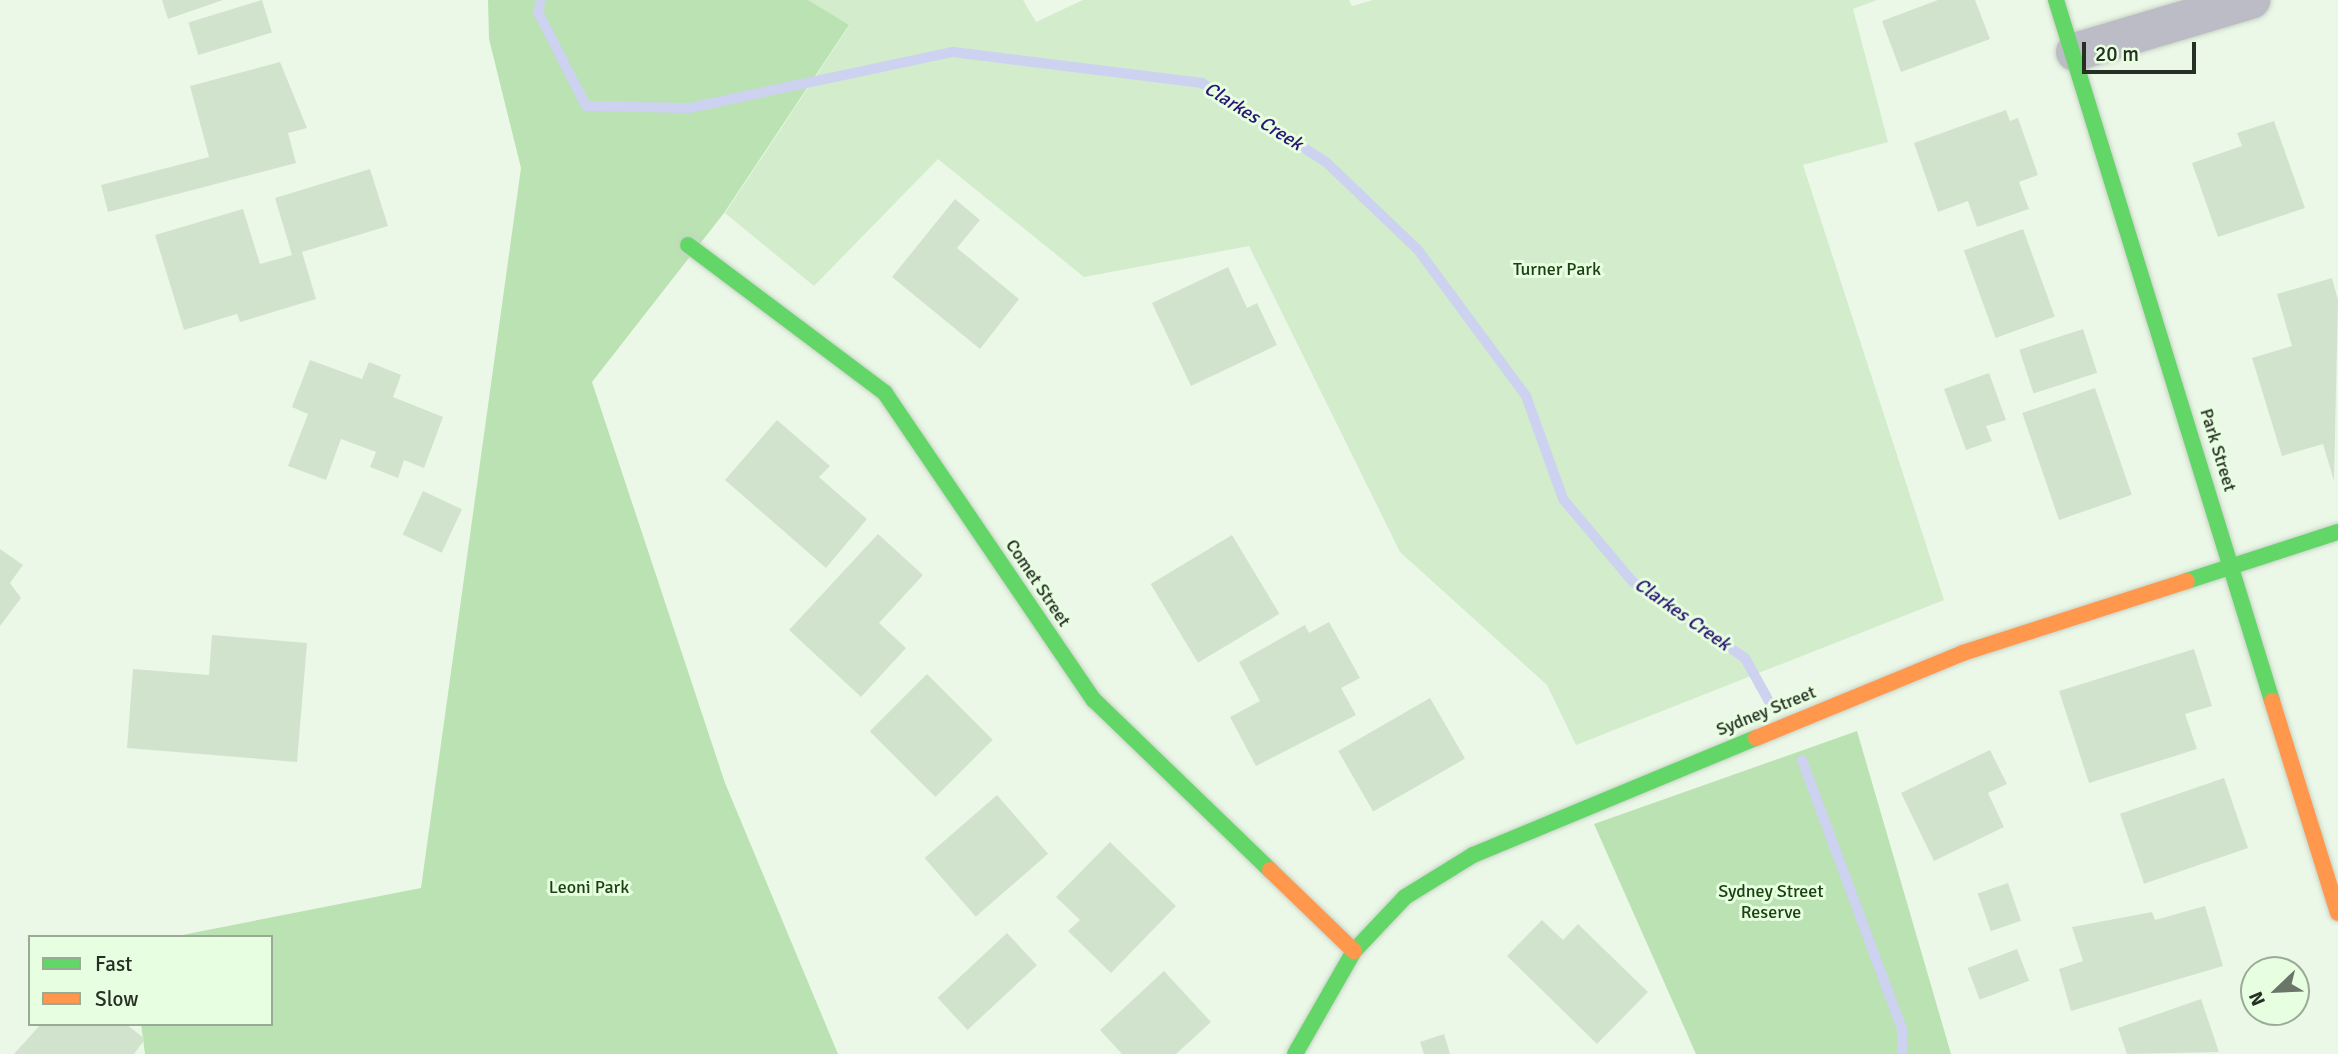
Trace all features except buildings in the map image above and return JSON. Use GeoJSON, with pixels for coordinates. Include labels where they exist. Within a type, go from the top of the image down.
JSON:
{"type":"FeatureCollection","features":[{"type":"Feature","properties":{"kind":"street","name":"Park Street"},"geometry":{"type":"LineString","coordinates":[[2056,0],[2075,52],[2338,913]]}},
{"type":"Feature","properties":{"kind":"street"},"geometry":{"type":"LineString","coordinates":[[2075,52],[2251,0]]}},
{"type":"Feature","properties":{"kind":"street","name":"Comet Street"},"geometry":{"type":"LineString","coordinates":[[688,245],[885,393],[1094,700],[1354,951]]}},
{"type":"Feature","properties":{"kind":"street","name":"Sydney Street"},"geometry":{"type":"LineString","coordinates":[[1295,1054],[1354,951],[1405,897],[1473,855],[1573,808],[1963,653],[2338,532]]}},
{"type":"Feature","properties":{"kind":"green space","name":"Leoni Park"},"geometry":{"type":"Polygon","coordinates":[[[488,0],[808,0],[849,25],[724,213],[592,382],[725,783],[838,1054],[145,1054],[141,1026],[273,1026],[273,935],[182,935],[421,888],[521,168],[489,39],[488,0]]]}},
{"type":"Feature","properties":{"kind":"green space","name":"Turner Park"},"geometry":{"type":"Polygon","coordinates":[[[808,0],[1023,0],[1036,22],[1083,0],[1349,0],[1352,6],[1373,0],[1877,0],[1853,9],[1888,142],[1803,165],[1944,600],[1576,745],[1547,685],[1400,552],[1249,246],[1084,277],[938,159],[814,286],[725,213],[849,26],[808,0]]]}},
{"type":"Feature","properties":{"kind":"green space","name":"Sydney Street Reserve"},"geometry":{"type":"Polygon","coordinates":[[[1857,731],[1951,1054],[1696,1054],[1594,824],[1857,731]]]}},
{"type":"Feature","properties":{"kind":"waterway","name":"Clarkes Creek"},"geometry":{"type":"LineString","coordinates":[[541,0],[538,12],[586,106],[689,108],[953,52],[1202,83],[1326,162],[1418,250],[1526,396],[1563,499],[1633,582],[1745,658],[1771,705]]}},
{"type":"Feature","properties":{"kind":"waterway","name":"Clarkes Creek"},"geometry":{"type":"LineString","coordinates":[[1802,760],[1902,1029],[1902,1054]]}},
{"type":"Feature","properties":{"kind":"traffic: fast"},"geometry":{"type":"LineString","coordinates":[[2056,0],[2272,701]]}},
{"type":"Feature","properties":{"kind":"traffic: fast"},"geometry":{"type":"LineString","coordinates":[[688,245],[885,393],[1094,700],[1270,870]]}},
{"type":"Feature","properties":{"kind":"traffic: fast"},"geometry":{"type":"LineString","coordinates":[[2187,581],[2338,532]]}},
{"type":"Feature","properties":{"kind":"traffic: fast"},"geometry":{"type":"LineString","coordinates":[[1295,1054],[1354,951],[1405,897],[1473,855],[1756,738]]}},
{"type":"Feature","properties":{"kind":"traffic: slow"},"geometry":{"type":"LineString","coordinates":[[1756,738],[1963,653],[2187,581]]}},
{"type":"Feature","properties":{"kind":"traffic: slow"},"geometry":{"type":"LineString","coordinates":[[2272,701],[2338,913]]}},
{"type":"Feature","properties":{"kind":"traffic: slow"},"geometry":{"type":"LineString","coordinates":[[1270,870],[1354,951]]}}]}
